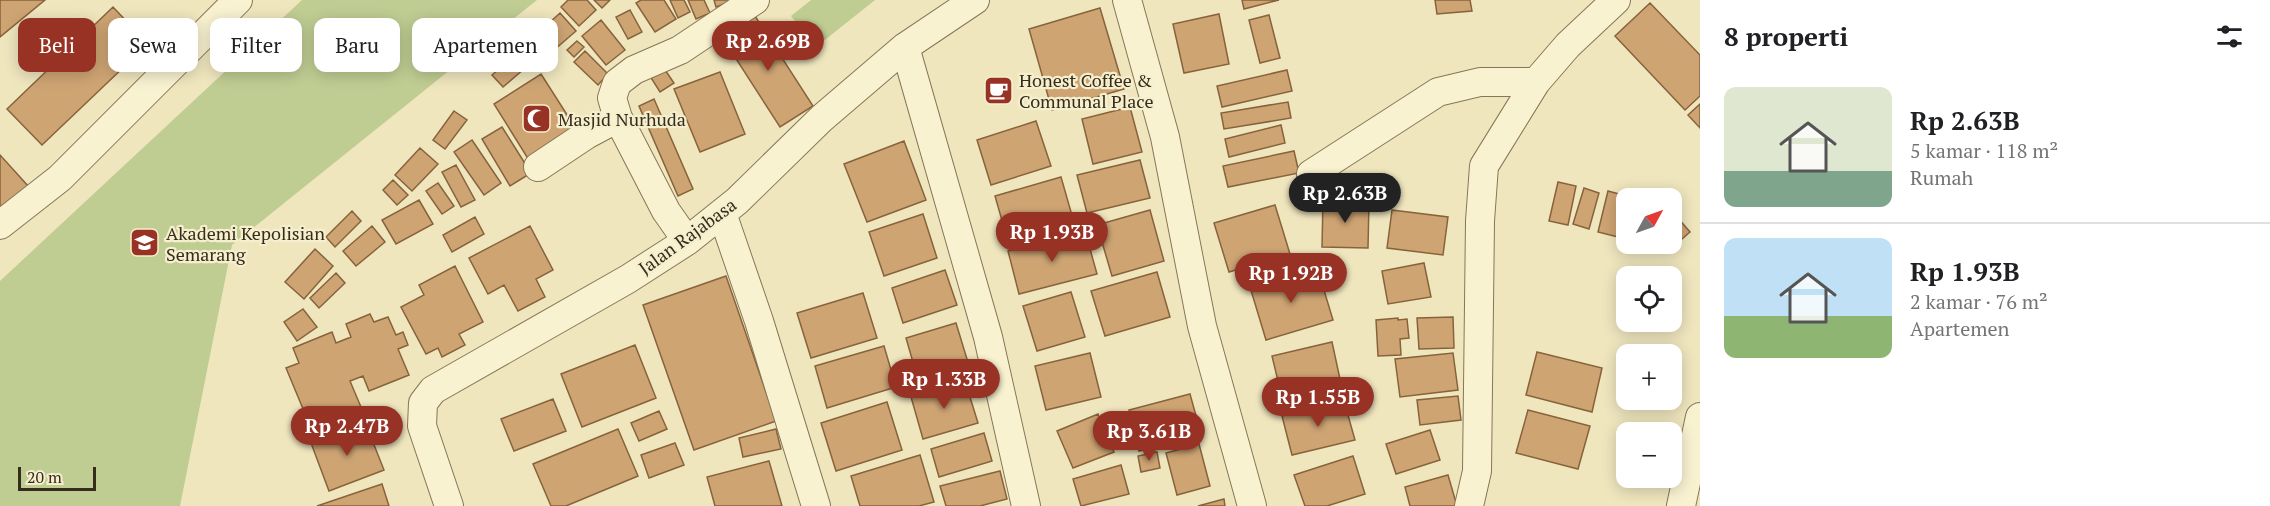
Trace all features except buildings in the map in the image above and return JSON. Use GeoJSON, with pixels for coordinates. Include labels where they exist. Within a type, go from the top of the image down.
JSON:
{"type":"FeatureCollection","features":[{"type":"Feature","properties":{"kind":"street"},"geometry":{"type":"LineString","coordinates":[[0,225],[60,178],[238,0]]}},
{"type":"Feature","properties":{"kind":"street"},"geometry":{"type":"LineString","coordinates":[[687,241],[666,211],[618,118],[612,98],[617,83],[634,70],[680,50],[755,0]]}},
{"type":"Feature","properties":{"kind":"street","name":"Jalan Rajabasa"},"geometry":{"type":"LineString","coordinates":[[449,506],[422,426],[423,403],[433,390],[628,279],[687,241],[722,213],[822,118],[904,46],[975,0]]}},
{"type":"Feature","properties":{"kind":"street"},"geometry":{"type":"LineString","coordinates":[[1127,0],[1165,137],[1202,326],[1252,506]]}},
{"type":"Feature","properties":{"kind":"street"},"geometry":{"type":"LineString","coordinates":[[1469,506],[1477,471],[1480,231],[1484,166],[1536,82],[1568,45],[1616,0]]}},
{"type":"Feature","properties":{"kind":"street"},"geometry":{"type":"LineString","coordinates":[[904,46],[988,337],[1026,506]]}},
{"type":"Feature","properties":{"kind":"street"},"geometry":{"type":"LineString","coordinates":[[1311,174],[1438,92],[1480,82],[1536,82]]}},
{"type":"Feature","properties":{"kind":"street"},"geometry":{"type":"LineString","coordinates":[[538,167],[593,131],[618,118]]}},
{"type":"Feature","properties":{"kind":"street"},"geometry":{"type":"LineString","coordinates":[[722,213],[759,321],[816,506]]}},
{"type":"Feature","properties":{"kind":"street"},"geometry":{"type":"LineString","coordinates":[[1681,506],[1700,417]]}},
{"type":"Feature","properties":{"kind":"green space"},"geometry":{"type":"Polygon","coordinates":[[[302,0],[537,0],[515,18],[412,18],[412,72],[447,72],[232,245],[180,506],[0,506],[0,281],[225,72],[302,72],[302,18],[283,18],[302,0]]]}},
{"type":"Feature","properties":{"kind":"green space"},"geometry":{"type":"Polygon","coordinates":[[[811,0],[875,0],[816,47],[791,16],[811,0]]]}},
{"type":"Feature","properties":{"kind":"place","name":"Honest Coffee & Communal Place"},"geometry":{"type":"Point","coordinates":[998,90]}},
{"type":"Feature","properties":{"kind":"place","name":"Masjid Nurhuda"},"geometry":{"type":"Point","coordinates":[537,119]}},
{"type":"Feature","properties":{"kind":"place","name":"Akademi Kepolisian Semarang"},"geometry":{"type":"Point","coordinates":[145,243]}}]}
